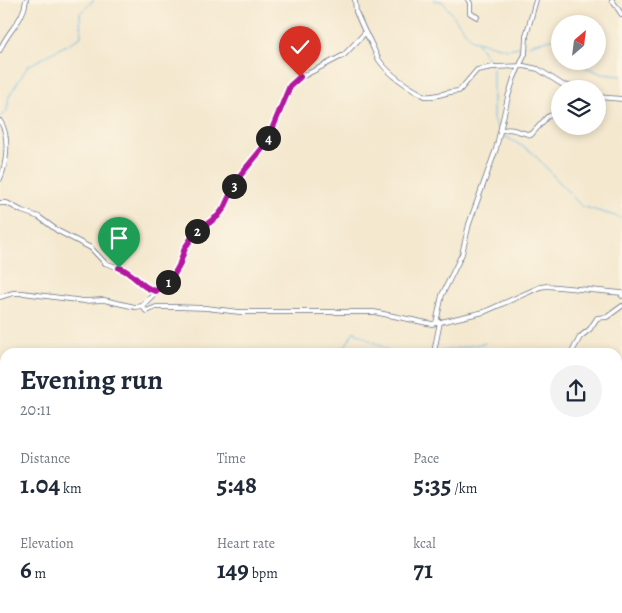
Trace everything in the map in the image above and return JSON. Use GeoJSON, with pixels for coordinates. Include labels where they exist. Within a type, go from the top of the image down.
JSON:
{"type":"FeatureCollection","features":[{"type":"Feature","properties":{"kind":"street"},"geometry":{"type":"LineString","coordinates":[[0,50],[24,11],[26,0]]}},
{"type":"Feature","properties":{"kind":"street"},"geometry":{"type":"LineString","coordinates":[[355,0],[356,12],[378,58],[387,70],[425,96],[431,97],[448,91],[458,91],[477,70],[484,68],[519,67],[538,69],[555,80]]}},
{"type":"Feature","properties":{"kind":"street"},"geometry":{"type":"LineString","coordinates":[[468,0],[470,3],[470,13],[477,17]]}},
{"type":"Feature","properties":{"kind":"street"},"geometry":{"type":"LineString","coordinates":[[435,348],[442,295],[462,254],[469,224],[484,185],[508,97],[525,54],[526,36],[536,0]]}},
{"type":"Feature","properties":{"kind":"street"},"geometry":{"type":"LineString","coordinates":[[612,0],[622,15]]}},
{"type":"Feature","properties":{"kind":"street"},"geometry":{"type":"LineString","coordinates":[[0,298],[13,293],[23,293],[84,301],[104,300],[135,307],[142,306],[172,278],[179,266],[185,248],[194,234],[218,216],[224,208],[238,178],[266,144],[288,90],[294,81],[344,55],[362,37],[364,32]]}},
{"type":"Feature","properties":{"kind":"street"},"geometry":{"type":"LineString","coordinates":[[606,98],[622,99]]}},
{"type":"Feature","properties":{"kind":"street"},"geometry":{"type":"LineString","coordinates":[[500,131],[514,129],[531,135],[551,115]]}},
{"type":"Feature","properties":{"kind":"street"},"geometry":{"type":"LineString","coordinates":[[0,121],[6,130],[6,160],[0,179]]}},
{"type":"Feature","properties":{"kind":"street"},"geometry":{"type":"LineString","coordinates":[[0,203],[7,203],[22,211],[40,217],[58,231],[91,248],[106,263],[125,270],[144,286],[156,291]]}},
{"type":"Feature","properties":{"kind":"street"},"geometry":{"type":"LineString","coordinates":[[142,306],[146,311],[156,307],[175,307],[240,312],[374,312],[428,323],[438,323],[484,312],[546,286],[622,295]]}},
{"type":"Feature","properties":{"kind":"street"},"geometry":{"type":"LineString","coordinates":[[574,348],[580,337],[590,329],[597,318],[610,316],[622,306]]}},
{"type":"Feature","properties":{"kind":"waterway"},"geometry":{"type":"LineString","coordinates":[[0,117],[7,111],[9,96],[28,66],[81,37],[80,13],[94,0]]}},
{"type":"Feature","properties":{"kind":"waterway"},"geometry":{"type":"LineString","coordinates":[[433,0],[442,1],[472,40],[508,49],[524,46]]}},
{"type":"Feature","properties":{"kind":"waterway"},"geometry":{"type":"LineString","coordinates":[[528,45],[551,39]]}},
{"type":"Feature","properties":{"kind":"waterway"},"geometry":{"type":"LineString","coordinates":[[477,42],[492,65]]}},
{"type":"Feature","properties":{"kind":"waterway"},"geometry":{"type":"LineString","coordinates":[[493,69],[493,119],[499,131]]}},
{"type":"Feature","properties":{"kind":"waterway"},"geometry":{"type":"LineString","coordinates":[[592,70],[602,74],[622,76]]}},
{"type":"Feature","properties":{"kind":"waterway"},"geometry":{"type":"LineString","coordinates":[[501,134],[532,152],[581,206],[622,218]]}},
{"type":"Feature","properties":{"kind":"waterway"},"geometry":{"type":"LineString","coordinates":[[344,348],[354,331],[384,348]]}},
{"type":"Feature","properties":{"kind":"waterway"},"geometry":{"type":"LineString","coordinates":[[459,348],[485,343]]}},
{"type":"Feature","properties":{"kind":"route"},"geometry":{"type":"LineString","coordinates":[[119,268],[128,272],[148,289],[156,291],[172,278],[189,241],[194,234],[221,213],[238,178],[264,148],[288,90],[294,81],[300,77]]}}]}
